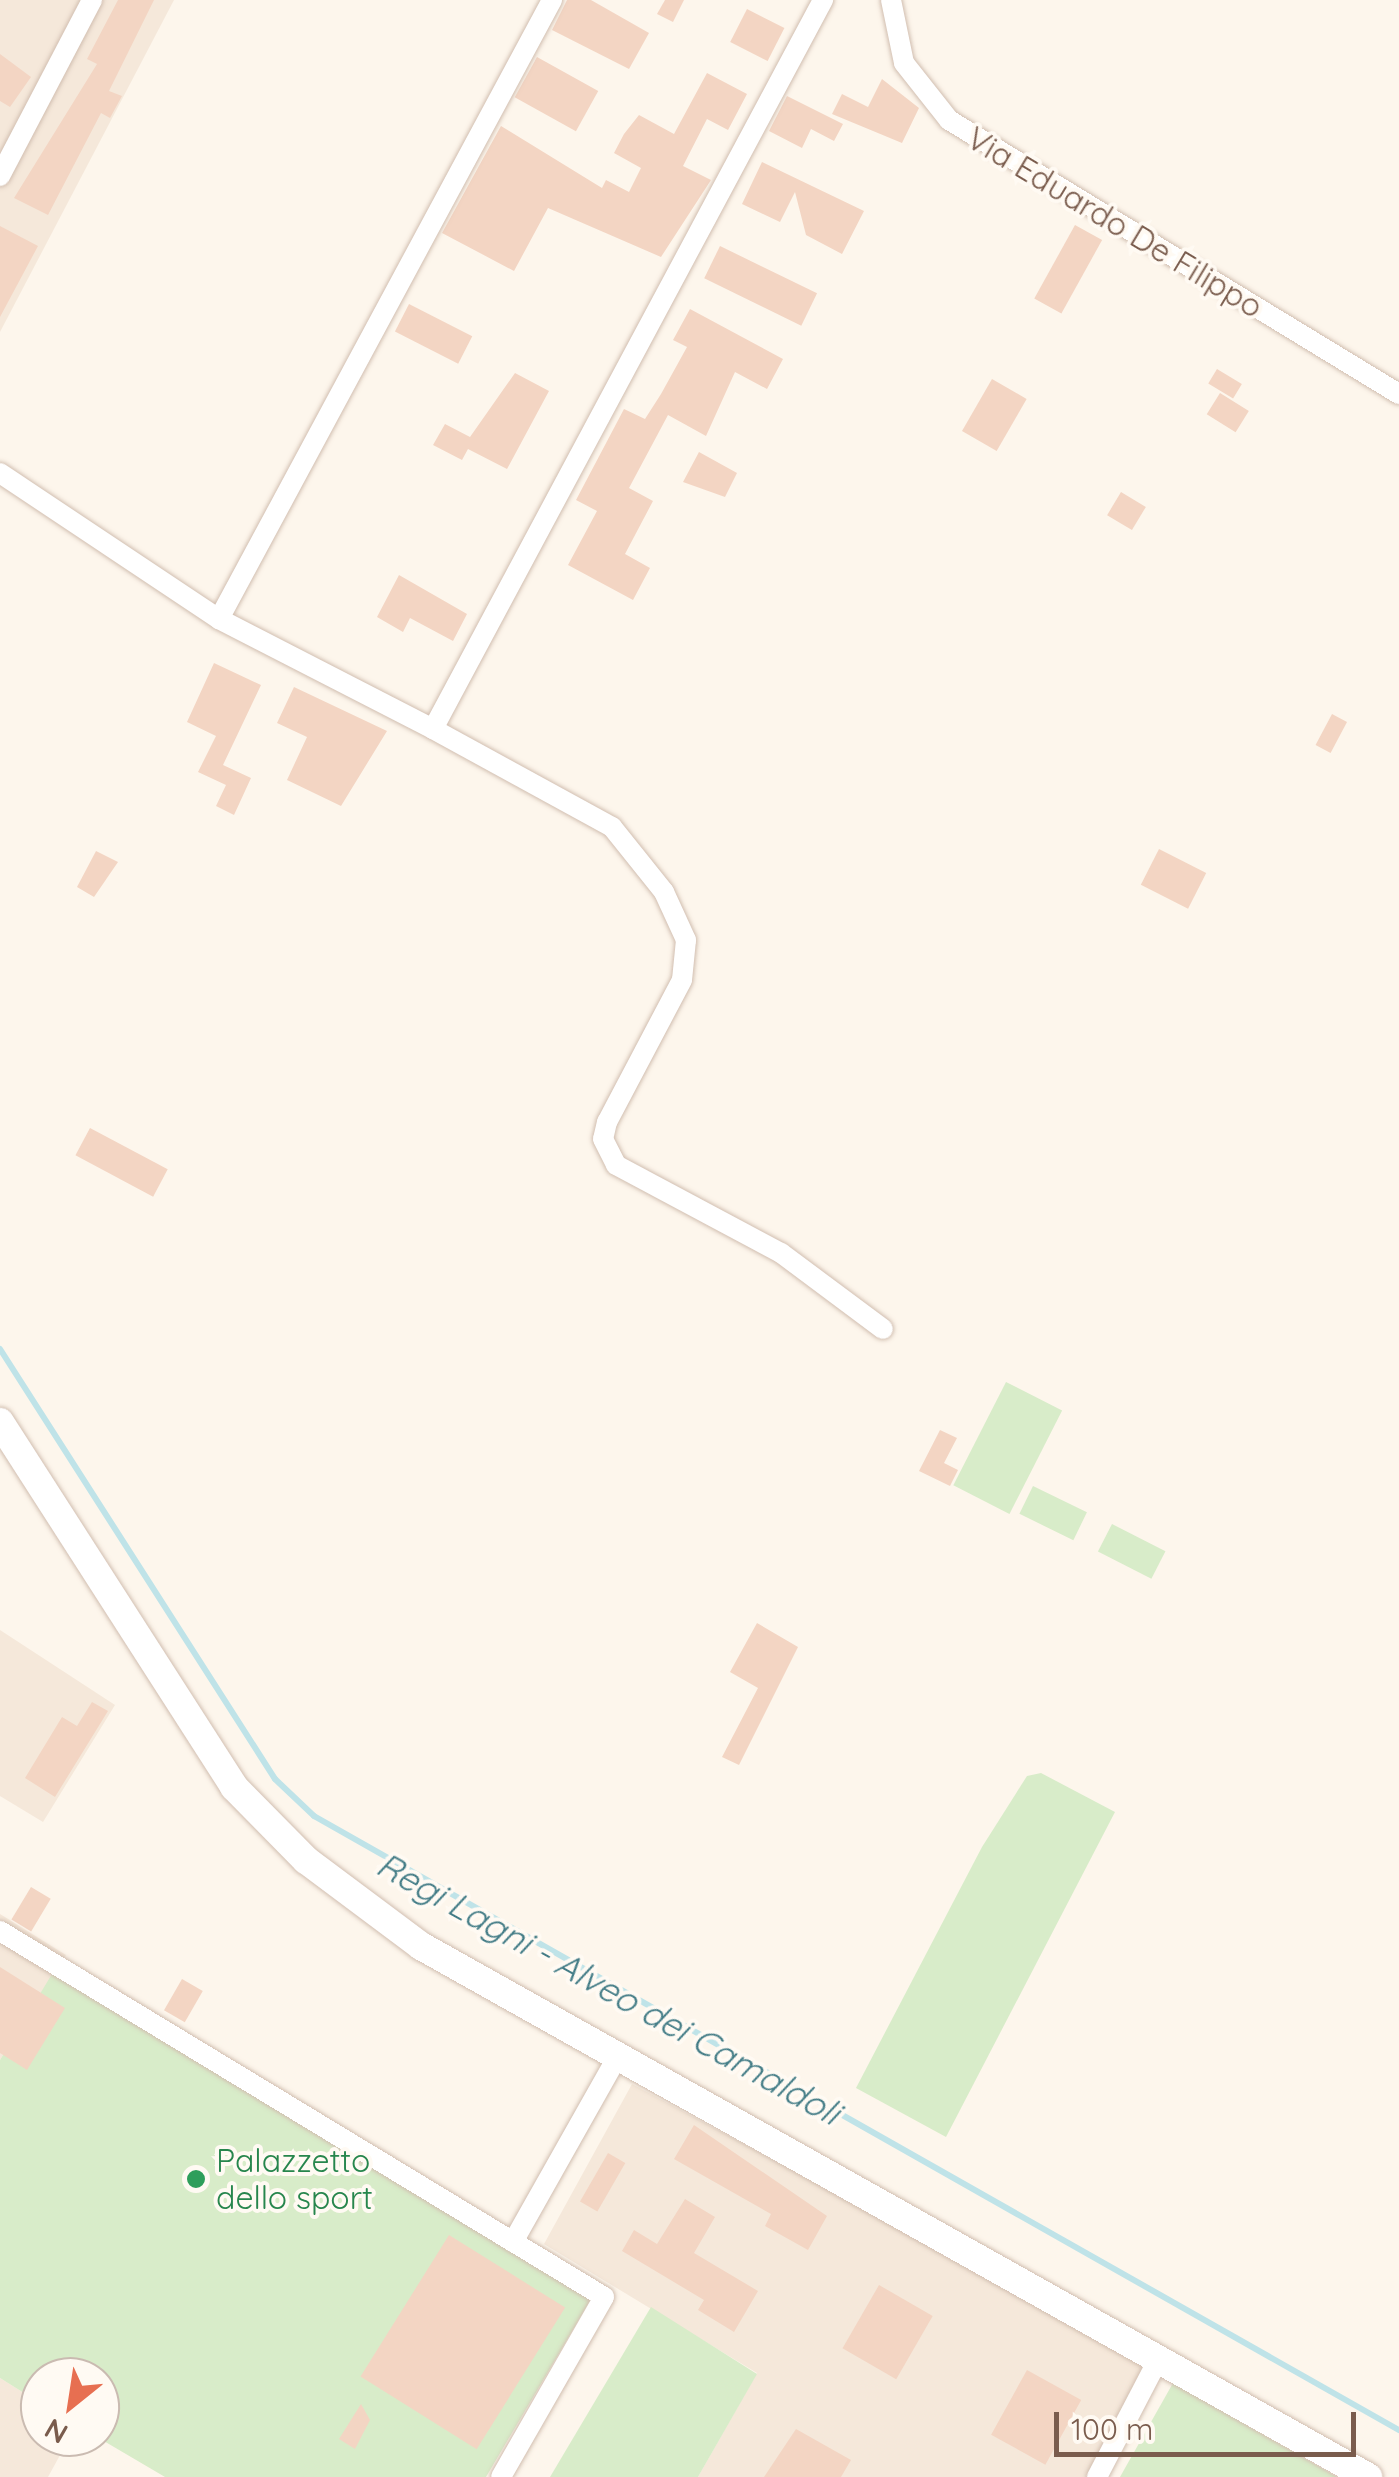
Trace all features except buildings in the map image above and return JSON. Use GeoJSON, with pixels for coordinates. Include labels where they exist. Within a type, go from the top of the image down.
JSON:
{"type":"FeatureCollection","features":[{"type":"Feature","properties":{"kind":"street"},"geometry":{"type":"LineString","coordinates":[[0,176],[92,0]]}},
{"type":"Feature","properties":{"kind":"street"},"geometry":{"type":"LineString","coordinates":[[218,620],[552,0]]}},
{"type":"Feature","properties":{"kind":"street"},"geometry":{"type":"LineString","coordinates":[[433,729],[823,0]]}},
{"type":"Feature","properties":{"kind":"street","name":"Via Eduardo De Filippo"},"geometry":{"type":"LineString","coordinates":[[891,0],[904,63],[949,120],[1399,394]]}},
{"type":"Feature","properties":{"kind":"street"},"geometry":{"type":"LineString","coordinates":[[0,473],[218,620],[433,729],[612,827],[664,892],[686,940],[682,980],[607,1122],[607,1152],[630,1174],[781,1253],[883,1329]]}},
{"type":"Feature","properties":{"kind":"street"},"geometry":{"type":"LineString","coordinates":[[0,1422],[234,1787],[306,1860],[421,1946],[1368,2477]]}},
{"type":"Feature","properties":{"kind":"street"},"geometry":{"type":"LineString","coordinates":[[0,1931],[604,2296],[501,2477]]}},
{"type":"Feature","properties":{"kind":"street"},"geometry":{"type":"LineString","coordinates":[[514,2242],[618,2056]]}},
{"type":"Feature","properties":{"kind":"street"},"geometry":{"type":"LineString","coordinates":[[1096,2477],[1158,2358]]}},
{"type":"Feature","properties":{"kind":"shaded area"},"geometry":{"type":"Polygon","coordinates":[[[0,0],[174,0],[0,332],[0,0]]]}},
{"type":"Feature","properties":{"kind":"shaded area"},"geometry":{"type":"Polygon","coordinates":[[[0,1630],[115,1705],[43,1822],[0,1796],[0,1630]]]}},
{"type":"Feature","properties":{"kind":"shaded area"},"geometry":{"type":"Polygon","coordinates":[[[0,1914],[66,1955],[0,2060],[0,1914]]]}},
{"type":"Feature","properties":{"kind":"shaded area"},"geometry":{"type":"Polygon","coordinates":[[[632,2084],[1148,2362],[1086,2477],[698,2477],[757,2373],[544,2244],[632,2084]]]}},
{"type":"Feature","properties":{"kind":"shaded area"},"geometry":{"type":"Polygon","coordinates":[[[0,2378],[20,2390],[20,2457],[59,2457],[48,2477],[0,2477],[0,2378]]]}},
{"type":"Feature","properties":{"kind":"green space"},"geometry":{"type":"Polygon","coordinates":[[[1006,1382],[1062,1411],[1009,1514],[953,1485],[1006,1382]]]}},
{"type":"Feature","properties":{"kind":"green space"},"geometry":{"type":"Polygon","coordinates":[[[1033,1486],[1087,1512],[1073,1540],[1019,1514],[1033,1486]]]}},
{"type":"Feature","properties":{"kind":"green space"},"geometry":{"type":"Polygon","coordinates":[[[1112,1524],[1165,1551],[1151,1579],[1098,1552],[1112,1524]]]}},
{"type":"Feature","properties":{"kind":"green space"},"geometry":{"type":"Polygon","coordinates":[[[1041,1773],[1115,1812],[946,2137],[856,2088],[982,1847],[1027,1776],[1041,1773]]]}},
{"type":"Feature","properties":{"kind":"green space","name":"Palazzetto dello sport"},"geometry":{"type":"Polygon","coordinates":[[[52,1974],[591,2299],[486,2477],[165,2477],[120,2451],[120,2357],[20,2357],[20,2390],[0,2378],[0,2060],[52,1974]]]}},
{"type":"Feature","properties":{"kind":"green space"},"geometry":{"type":"Polygon","coordinates":[[[651,2307],[757,2374],[698,2477],[550,2477],[651,2307]]]}},
{"type":"Feature","properties":{"kind":"green space"},"geometry":{"type":"Polygon","coordinates":[[[1173,2383],[1337,2477],[1120,2477],[1173,2383]]]}},
{"type":"Feature","properties":{"kind":"waterway","name":"Regi Lagni - Alveo dei Camaldoli"},"geometry":{"type":"LineString","coordinates":[[0,1349],[275,1779],[314,1816],[1399,2430]]}},
{"type":"Feature","properties":{"kind":"place","name":"Palazzetto dello sport"},"geometry":{"type":"Point","coordinates":[196,2179]}}]}
